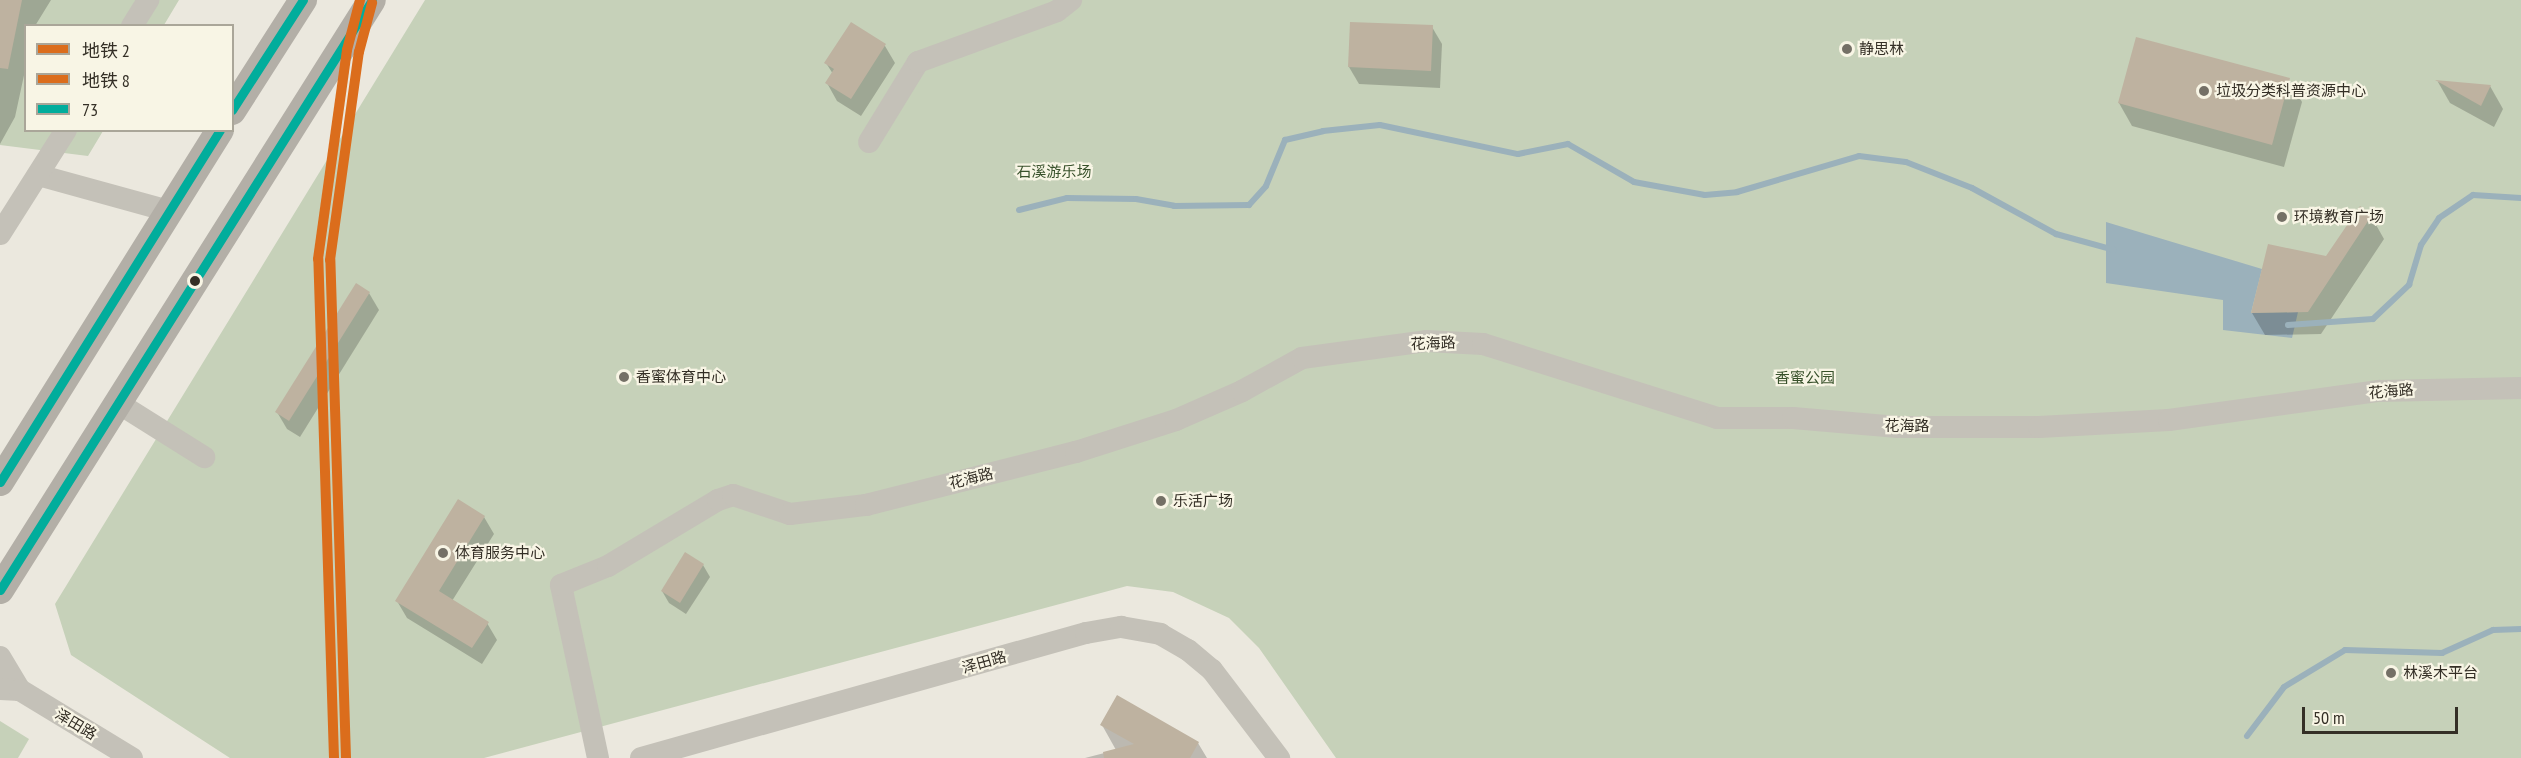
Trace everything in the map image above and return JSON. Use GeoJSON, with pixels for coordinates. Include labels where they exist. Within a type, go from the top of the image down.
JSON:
{"type":"FeatureCollection","features":[{"type":"Feature","properties":{"kind":"main road"},"geometry":{"type":"LineString","coordinates":[[234,108],[303,0]]}},
{"type":"Feature","properties":{"kind":"main road"},"geometry":{"type":"LineString","coordinates":[[0,590],[372,0]]}},
{"type":"Feature","properties":{"kind":"main road"},"geometry":{"type":"LineString","coordinates":[[0,482],[219,132]]}},
{"type":"Feature","properties":{"kind":"street"},"geometry":{"type":"LineString","coordinates":[[133,24],[148,0]]}},
{"type":"Feature","properties":{"kind":"street"},"geometry":{"type":"LineString","coordinates":[[869,142],[918,62],[1057,11],[1071,0]]}},
{"type":"Feature","properties":{"kind":"street"},"geometry":{"type":"LineString","coordinates":[[0,234],[65,132]]}},
{"type":"Feature","properties":{"kind":"street"},"geometry":{"type":"LineString","coordinates":[[38,175],[169,211]]}},
{"type":"Feature","properties":{"kind":"street","name":"花海路"},"geometry":{"type":"LineString","coordinates":[[598,758],[561,585],[608,566],[718,500],[733,495],[790,514],[866,505],[1077,452],[1176,420],[1242,391],[1302,358],[1426,341],[1484,344],[1718,418],[1792,418],[1898,428],[2039,427],[2169,420],[2379,391],[2521,388]]}},
{"type":"Feature","properties":{"kind":"street"},"geometry":{"type":"LineString","coordinates":[[118,403],[204,457]]}},
{"type":"Feature","properties":{"kind":"street","name":"泽田路"},"geometry":{"type":"LineString","coordinates":[[641,758],[1086,633],[1122,627],[1160,634],[1188,650],[1212,670],[1279,758]]}},
{"type":"Feature","properties":{"kind":"street","name":"泽田路"},"geometry":{"type":"LineString","coordinates":[[0,657],[10,690],[132,758]]}},
{"type":"Feature","properties":{"kind":"green space"},"geometry":{"type":"Polygon","coordinates":[[[0,0],[179,0],[165,24],[24,24],[24,132],[102,132],[88,156],[0,145],[0,0]]]}},
{"type":"Feature","properties":{"kind":"green space","name":"香蜜公园"},"geometry":{"type":"Polygon","coordinates":[[[425,0],[2521,0],[2521,758],[1336,758],[1259,648],[1229,618],[1173,592],[1127,586],[484,758],[230,758],[71,655],[55,604],[425,0]]]}},
{"type":"Feature","properties":{"kind":"green space"},"geometry":{"type":"Polygon","coordinates":[[[0,721],[29,739],[18,758],[0,758],[0,721]]]}},
{"type":"Feature","properties":{"kind":"water"},"geometry":{"type":"Polygon","coordinates":[[[2106,222],[2262,269],[2251,313],[2298,312],[2292,338],[2223,330],[2223,300],[2106,283],[2106,222]]]}},
{"type":"Feature","properties":{"kind":"building"},"geometry":{"type":"Polygon","coordinates":[[[0,0],[22,0],[8,69],[0,68],[0,0]]]}},
{"type":"Feature","properties":{"kind":"building"},"geometry":{"type":"Polygon","coordinates":[[[851,22],[886,44],[851,99],[825,83],[834,69],[824,63],[851,22]]]}},
{"type":"Feature","properties":{"kind":"building"},"geometry":{"type":"Polygon","coordinates":[[[1350,22],[1433,25],[1431,71],[1348,67],[1350,22]]]}},
{"type":"Feature","properties":{"kind":"building","name":"垃圾分类科普资源中心"},"geometry":{"type":"Polygon","coordinates":[[[2136,37],[2290,78],[2272,145],[2118,103],[2136,37]]]}},
{"type":"Feature","properties":{"kind":"building"},"geometry":{"type":"Polygon","coordinates":[[[2435,80],[2491,85],[2481,106],[2435,80]]]}},
{"type":"Feature","properties":{"kind":"building"},"geometry":{"type":"Polygon","coordinates":[[[2360,206],[2372,215],[2308,312],[2251,313],[2268,244],[2326,256],[2360,206]]]}},
{"type":"Feature","properties":{"kind":"building"},"geometry":{"type":"Polygon","coordinates":[[[356,283],[370,292],[289,421],[275,412],[356,283]]]}},
{"type":"Feature","properties":{"kind":"building","name":"体育服务中心"},"geometry":{"type":"Polygon","coordinates":[[[458,499],[485,516],[439,591],[489,622],[472,648],[395,601],[458,499]]]}},
{"type":"Feature","properties":{"kind":"building"},"geometry":{"type":"Polygon","coordinates":[[[685,552],[704,564],[680,603],[661,591],[685,552]]]}},
{"type":"Feature","properties":{"kind":"building"},"geometry":{"type":"Polygon","coordinates":[[[1117,695],[1199,742],[1190,758],[1104,758],[1103,752],[1134,744],[1100,725],[1117,695]]]}},
{"type":"Feature","properties":{"kind":"waterway"},"geometry":{"type":"LineString","coordinates":[[1019,210],[1067,198],[1136,199],[1174,206],[1249,205],[1266,186],[1285,140],[1323,131],[1380,125],[1518,154],[1568,144],[1634,182],[1705,195],[1737,192],[1859,156],[1906,162],[1972,188],[2056,234],[2114,250]]}},
{"type":"Feature","properties":{"kind":"waterway"},"geometry":{"type":"LineString","coordinates":[[2288,325],[2373,319],[2409,285],[2421,245],[2439,218],[2473,195],[2521,198]]}},
{"type":"Feature","properties":{"kind":"waterway"},"geometry":{"type":"LineString","coordinates":[[2247,736],[2284,687],[2345,650],[2442,653],[2493,630],[2521,629]]}},
{"type":"Feature","properties":{"kind":"metro line","name":"2"},"geometry":{"type":"LineString","coordinates":[[334,758],[318,259],[347,50],[360,0]]}},
{"type":"Feature","properties":{"kind":"metro line","name":"8"},"geometry":{"type":"LineString","coordinates":[[346,758],[330,260],[359,52],[372,3]]}},
{"type":"Feature","properties":{"kind":"transit line","name":"73"},"geometry":{"type":"LineString","coordinates":[[234,107],[303,0]]}},
{"type":"Feature","properties":{"kind":"transit line","name":"73"},"geometry":{"type":"LineString","coordinates":[[0,590],[372,0]]}},
{"type":"Feature","properties":{"kind":"transit line","name":"73"},"geometry":{"type":"LineString","coordinates":[[0,482],[219,132]]}},
{"type":"Feature","properties":{"kind":"place","name":"静思林"},"geometry":{"type":"Point","coordinates":[1847,49]}},
{"type":"Feature","properties":{"kind":"place","name":"垃圾分类科普资源中心"},"geometry":{"type":"Point","coordinates":[2204,91]}},
{"type":"Feature","properties":{"kind":"place","name":"环境教育广场"},"geometry":{"type":"Point","coordinates":[2282,217]}},
{"type":"Feature","properties":{"kind":"place","name":"香蜜体育中心"},"geometry":{"type":"Point","coordinates":[624,377]}},
{"type":"Feature","properties":{"kind":"place","name":"乐活广场"},"geometry":{"type":"Point","coordinates":[1161,501]}},
{"type":"Feature","properties":{"kind":"place","name":"体育服务中心"},"geometry":{"type":"Point","coordinates":[443,553]}},
{"type":"Feature","properties":{"kind":"place","name":"林溪木平台"},"geometry":{"type":"Point","coordinates":[2391,673]}},
{"type":"Feature","properties":{"kind":"park label","name":"石溪游乐场"},"geometry":{"type":"Point","coordinates":[1054,172]}}]}
